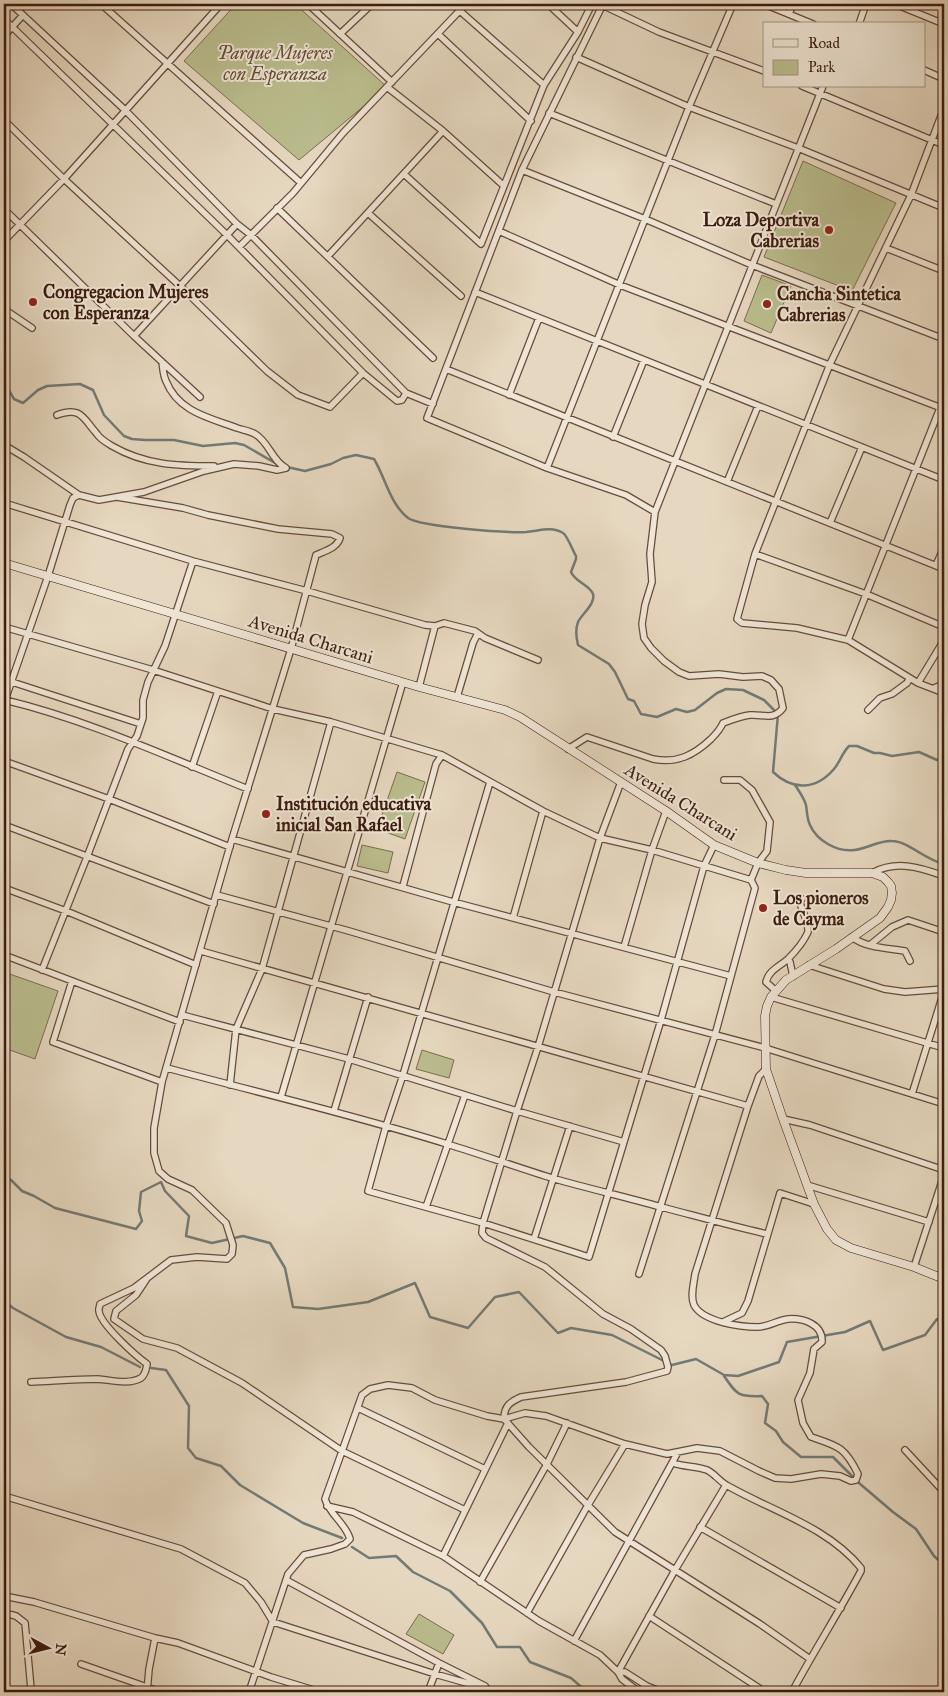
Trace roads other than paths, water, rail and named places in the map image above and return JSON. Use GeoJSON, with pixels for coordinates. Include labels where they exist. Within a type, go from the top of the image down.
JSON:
{"type":"FeatureCollection","features":[{"type":"Feature","properties":{"kind":"main road","name":"Avenida Charcani"},"geometry":{"type":"LineString","coordinates":[[4,563],[419,687],[505,710],[520,717],[666,811],[714,845],[758,863],[786,870],[806,873],[872,873]]}},
{"type":"Feature","properties":{"kind":"main road"},"geometry":{"type":"LineString","coordinates":[[872,873],[883,877],[891,886],[892,893],[888,907],[880,918],[786,980],[773,994],[767,1006],[765,1016],[766,1069],[782,1120],[814,1204],[836,1240],[850,1248],[914,1266],[944,1279]]}},
{"type":"Feature","properties":{"kind":"street"},"geometry":{"type":"LineString","coordinates":[[11,4],[125,110],[406,393],[433,404]]}},
{"type":"Feature","properties":{"kind":"street"},"geometry":{"type":"LineString","coordinates":[[101,4],[301,183]]}},
{"type":"Feature","properties":{"kind":"street"},"geometry":{"type":"LineString","coordinates":[[4,240],[64,179],[221,4]]}},
{"type":"Feature","properties":{"kind":"street"},"geometry":{"type":"LineString","coordinates":[[340,34],[372,4]]}},
{"type":"Feature","properties":{"kind":"street"},"geometry":{"type":"LineString","coordinates":[[239,247],[301,183],[344,133],[466,4]]}},
{"type":"Feature","properties":{"kind":"street"},"geometry":{"type":"LineString","coordinates":[[548,4],[578,32]]}},
{"type":"Feature","properties":{"kind":"street"},"geometry":{"type":"LineString","coordinates":[[404,174],[481,244],[544,86],[578,32],[592,4]]}},
{"type":"Feature","properties":{"kind":"street"},"geometry":{"type":"LineString","coordinates":[[655,512],[626,495],[547,468],[427,418],[522,170],[602,4],[659,32],[763,72]]}},
{"type":"Feature","properties":{"kind":"street"},"geometry":{"type":"LineString","coordinates":[[547,468],[690,107],[734,4]]}},
{"type":"Feature","properties":{"kind":"street"},"geometry":{"type":"LineString","coordinates":[[764,4],[808,22]]}},
{"type":"Feature","properties":{"kind":"street"},"geometry":{"type":"LineString","coordinates":[[789,14],[793,4]]}},
{"type":"Feature","properties":{"kind":"street"},"geometry":{"type":"LineString","coordinates":[[860,22],[866,4]]}},
{"type":"Feature","properties":{"kind":"street"},"geometry":{"type":"LineString","coordinates":[[895,4],[944,24]]}},
{"type":"Feature","properties":{"kind":"street"},"geometry":{"type":"LineString","coordinates":[[312,5],[389,85],[504,186]]}},
{"type":"Feature","properties":{"kind":"street"},"geometry":{"type":"LineString","coordinates":[[460,11],[544,86]]}},
{"type":"Feature","properties":{"kind":"street"},"geometry":{"type":"LineString","coordinates":[[4,36],[23,16]]}},
{"type":"Feature","properties":{"kind":"street"},"geometry":{"type":"LineString","coordinates":[[4,19],[227,235],[363,373],[397,401],[402,400],[406,393]]}},
{"type":"Feature","properties":{"kind":"street"},"geometry":{"type":"LineString","coordinates":[[438,34],[531,121]]}},
{"type":"Feature","properties":{"kind":"street"},"geometry":{"type":"LineString","coordinates":[[576,57],[690,107],[798,148],[944,208]]}},
{"type":"Feature","properties":{"kind":"street"},"geometry":{"type":"LineString","coordinates":[[926,71],[944,79]]}},
{"type":"Feature","properties":{"kind":"street"},"geometry":{"type":"LineString","coordinates":[[806,88],[944,145]]}},
{"type":"Feature","properties":{"kind":"street"},"geometry":{"type":"LineString","coordinates":[[568,749],[587,737],[653,759],[674,761],[691,755],[702,748],[719,731],[723,723],[749,715],[772,716],[778,714],[783,708],[779,689],[771,680],[762,676],[742,677],[718,674],[689,676],[679,672],[651,648],[644,638],[642,624],[652,582],[650,554],[655,512],[822,88]]}},
{"type":"Feature","properties":{"kind":"street"},"geometry":{"type":"LineString","coordinates":[[944,108],[911,195],[830,364],[755,554],[737,617],[738,621],[746,623],[797,628],[848,640],[910,678],[944,693]]}},
{"type":"Feature","properties":{"kind":"street"},"geometry":{"type":"LineString","coordinates":[[550,113],[776,204]]}},
{"type":"Feature","properties":{"kind":"street"},"geometry":{"type":"LineString","coordinates":[[4,120],[267,371],[298,395],[330,406],[363,373]]}},
{"type":"Feature","properties":{"kind":"street"},"geometry":{"type":"LineString","coordinates":[[328,256],[443,131]]}},
{"type":"Feature","properties":{"kind":"street"},"geometry":{"type":"LineString","coordinates":[[522,170],[646,219],[752,266],[944,339]]}},
{"type":"Feature","properties":{"kind":"street"},"geometry":{"type":"LineString","coordinates":[[277,208],[434,358]]}},
{"type":"Feature","properties":{"kind":"street"},"geometry":{"type":"LineString","coordinates":[[4,209],[134,336],[200,397]]}},
{"type":"Feature","properties":{"kind":"street"},"geometry":{"type":"LineString","coordinates":[[368,213],[460,296]]}},
{"type":"Feature","properties":{"kind":"street"},"geometry":{"type":"LineString","coordinates":[[134,336],[237,224]]}},
{"type":"Feature","properties":{"kind":"street"},"geometry":{"type":"LineString","coordinates":[[499,231],[620,284],[942,408]]}},
{"type":"Feature","properties":{"kind":"street"},"geometry":{"type":"LineString","coordinates":[[886,248],[944,271]]}},
{"type":"Feature","properties":{"kind":"street"},"geometry":{"type":"LineString","coordinates":[[475,292],[944,480]]}},
{"type":"Feature","properties":{"kind":"street"},"geometry":{"type":"LineString","coordinates":[[4,309],[32,328]]}},
{"type":"Feature","properties":{"kind":"street"},"geometry":{"type":"LineString","coordinates":[[509,395],[540,318]]}},
{"type":"Feature","properties":{"kind":"street"},"geometry":{"type":"LineString","coordinates":[[614,436],[644,360]]}},
{"type":"Feature","properties":{"kind":"street"},"geometry":{"type":"LineString","coordinates":[[57,415],[68,411],[81,414],[89,422],[97,436],[135,458],[184,466],[242,465],[277,470],[286,468],[278,464],[269,449],[256,434],[199,415],[189,409],[175,395],[166,381],[162,362]]}},
{"type":"Feature","properties":{"kind":"street"},"geometry":{"type":"LineString","coordinates":[[446,370],[944,569]]}},
{"type":"Feature","properties":{"kind":"street"},"geometry":{"type":"LineString","coordinates":[[848,640],[942,408],[944,398]]}},
{"type":"Feature","properties":{"kind":"street"},"geometry":{"type":"LineString","coordinates":[[727,482],[758,406]]}},
{"type":"Feature","properties":{"kind":"street"},"geometry":{"type":"LineString","coordinates":[[4,445],[79,495],[99,500],[144,492],[224,466]]}},
{"type":"Feature","properties":{"kind":"street"},"geometry":{"type":"LineString","coordinates":[[830,523],[862,448]]}},
{"type":"Feature","properties":{"kind":"street"},"geometry":{"type":"LineString","coordinates":[[79,495],[73,498],[4,702],[30,706],[132,743],[248,789]]}},
{"type":"Feature","properties":{"kind":"street"},"geometry":{"type":"LineString","coordinates":[[32,1382],[99,1379],[131,1381],[140,1378],[146,1372],[147,1364],[138,1358],[102,1320],[98,1311],[100,1304],[134,1288],[150,1274],[171,1260],[197,1257],[227,1258],[232,1254],[233,1246],[226,1223],[192,1190],[168,1179],[159,1171],[154,1153],[154,1128],[162,1082],[232,839],[291,649],[316,555],[334,546],[340,538],[332,534],[278,529],[183,508],[117,497]]}},
{"type":"Feature","properties":{"kind":"street"},"geometry":{"type":"LineString","coordinates":[[4,503],[193,561],[307,591],[424,625],[435,626],[444,624],[478,633],[485,638],[538,660]]}},
{"type":"Feature","properties":{"kind":"street"},"geometry":{"type":"LineString","coordinates":[[936,565],[944,547]]}},
{"type":"Feature","properties":{"kind":"street"},"geometry":{"type":"LineString","coordinates":[[755,554],[866,594],[944,627]]}},
{"type":"Feature","properties":{"kind":"street"},"geometry":{"type":"LineString","coordinates":[[42,970],[128,749],[137,736],[141,724],[143,700],[148,682],[165,646],[193,561]]}},
{"type":"Feature","properties":{"kind":"street"},"geometry":{"type":"LineString","coordinates":[[419,687],[435,626]]}},
{"type":"Feature","properties":{"kind":"street"},"geometry":{"type":"LineString","coordinates":[[4,627],[154,670],[273,709],[331,722],[442,755],[542,812],[600,838],[652,850],[751,880],[755,888],[715,1035],[639,1274]]}},
{"type":"Feature","properties":{"kind":"street"},"geometry":{"type":"LineString","coordinates":[[457,697],[473,643],[478,633]]}},
{"type":"Feature","properties":{"kind":"street"},"geometry":{"type":"LineString","coordinates":[[918,682],[944,640]]}},
{"type":"Feature","properties":{"kind":"street"},"geometry":{"type":"LineString","coordinates":[[868,710],[880,698],[892,694],[907,683],[910,678]]}},
{"type":"Feature","properties":{"kind":"street"},"geometry":{"type":"LineString","coordinates":[[281,1097],[403,682]]}},
{"type":"Feature","properties":{"kind":"street"},"geometry":{"type":"LineString","coordinates":[[9,684],[141,724]]}},
{"type":"Feature","properties":{"kind":"street"},"geometry":{"type":"LineString","coordinates":[[934,688],[944,684]]}},
{"type":"Feature","properties":{"kind":"street"},"geometry":{"type":"LineString","coordinates":[[192,767],[218,691]]}},
{"type":"Feature","properties":{"kind":"street"},"geometry":{"type":"LineString","coordinates":[[230,1085],[236,1029],[262,969],[292,856],[331,722]]}},
{"type":"Feature","properties":{"kind":"street"},"geometry":{"type":"LineString","coordinates":[[403,886],[436,764],[442,755]]}},
{"type":"Feature","properties":{"kind":"street"},"geometry":{"type":"LineString","coordinates":[[4,761],[109,799],[230,847]]}},
{"type":"Feature","properties":{"kind":"street"},"geometry":{"type":"LineString","coordinates":[[724,780],[740,780],[752,790],[770,822],[767,851],[758,863],[751,880]]}},
{"type":"Feature","properties":{"kind":"street"},"geometry":{"type":"LineString","coordinates":[[490,782],[368,1191],[482,1223],[589,1257],[645,1077],[704,866],[714,845]]}},
{"type":"Feature","properties":{"kind":"street"},"geometry":{"type":"LineString","coordinates":[[443,1556],[506,1421],[506,1407],[512,1402],[521,1398],[626,1382],[667,1371],[668,1366],[661,1350],[631,1329],[603,1314],[545,1267],[486,1238],[482,1233],[482,1223],[538,1047],[600,838],[621,782]]}},
{"type":"Feature","properties":{"kind":"street"},"geometry":{"type":"LineString","coordinates":[[624,947],[652,850],[666,811]]}},
{"type":"Feature","properties":{"kind":"street"},"geometry":{"type":"LineString","coordinates":[[513,918],[542,812]]}},
{"type":"Feature","properties":{"kind":"street"},"geometry":{"type":"LineString","coordinates":[[4,826],[214,904]]}},
{"type":"Feature","properties":{"kind":"street"},"geometry":{"type":"LineString","coordinates":[[232,839],[403,886],[453,902],[731,976]]}},
{"type":"Feature","properties":{"kind":"street"},"geometry":{"type":"LineString","coordinates":[[872,873],[883,867],[897,866],[916,867],[944,876]]}},
{"type":"Feature","properties":{"kind":"street"},"geometry":{"type":"LineString","coordinates":[[4,888],[66,910],[196,965]]}},
{"type":"Feature","properties":{"kind":"street"},"geometry":{"type":"LineString","coordinates":[[217,895],[331,926],[554,992],[765,1048],[944,1104]]}},
{"type":"Feature","properties":{"kind":"street"},"geometry":{"type":"LineString","coordinates":[[802,899],[800,906],[805,914],[809,928],[808,932],[788,958],[768,976],[766,982],[773,994],[944,1048]]}},
{"type":"Feature","properties":{"kind":"street"},"geometry":{"type":"LineString","coordinates":[[870,945],[892,928],[908,920],[944,932]]}},
{"type":"Feature","properties":{"kind":"street"},"geometry":{"type":"LineString","coordinates":[[852,937],[858,942],[905,951],[910,961]]}},
{"type":"Feature","properties":{"kind":"street"},"geometry":{"type":"LineString","coordinates":[[201,951],[262,969],[316,982],[748,1106]]}},
{"type":"Feature","properties":{"kind":"street"},"geometry":{"type":"LineString","coordinates":[[4,955],[180,1022]]}},
{"type":"Feature","properties":{"kind":"street"},"geometry":{"type":"LineString","coordinates":[[788,958],[793,976]]}},
{"type":"Feature","properties":{"kind":"street"},"geometry":{"type":"LineString","coordinates":[[809,965],[884,989],[905,992],[944,990],[912,1094]]}},
{"type":"Feature","properties":{"kind":"street"},"geometry":{"type":"LineString","coordinates":[[72,981],[53,1042],[162,1082]]}},
{"type":"Feature","properties":{"kind":"street"},"geometry":{"type":"LineString","coordinates":[[334,1111],[368,997]]}},
{"type":"Feature","properties":{"kind":"street"},"geometry":{"type":"LineString","coordinates":[[182,1015],[349,1059],[624,1142]]}},
{"type":"Feature","properties":{"kind":"street"},"geometry":{"type":"LineString","coordinates":[[167,1068],[281,1097],[306,1106],[334,1111],[608,1194],[661,1206],[712,1222],[767,1234]]}},
{"type":"Feature","properties":{"kind":"street"},"geometry":{"type":"LineString","coordinates":[[506,1421],[525,1413],[546,1416],[625,1444],[667,1454],[697,1448],[720,1451],[775,1478],[792,1479],[820,1474],[840,1476],[851,1481],[856,1480],[858,1474],[851,1459],[844,1451],[833,1444],[811,1437],[803,1423],[798,1400],[810,1373],[814,1349],[822,1342],[819,1329],[802,1320],[788,1319],[759,1327],[723,1323],[699,1312],[693,1304],[692,1296],[695,1274],[748,1106],[759,1076],[766,1069]]}},
{"type":"Feature","properties":{"kind":"street"},"geometry":{"type":"LineString","coordinates":[[426,1207],[465,1095]]}},
{"type":"Feature","properties":{"kind":"street"},"geometry":{"type":"LineString","coordinates":[[782,1120],[810,1125],[944,1170]]}},
{"type":"Feature","properties":{"kind":"street"},"geometry":{"type":"LineString","coordinates":[[534,1239],[570,1126]]}},
{"type":"Feature","properties":{"kind":"street"},"geometry":{"type":"LineString","coordinates":[[914,1266],[944,1175]]}},
{"type":"Feature","properties":{"kind":"street"},"geometry":{"type":"LineString","coordinates":[[807,1185],[929,1222]]}},
{"type":"Feature","properties":{"kind":"street"},"geometry":{"type":"LineString","coordinates":[[723,1323],[742,1313],[748,1301],[780,1193],[814,1204]]}},
{"type":"Feature","properties":{"kind":"street"},"geometry":{"type":"LineString","coordinates":[[150,1274],[136,1295],[116,1311],[114,1319],[143,1339],[177,1348],[242,1383],[342,1452],[465,1510]]}},
{"type":"Feature","properties":{"kind":"street"},"geometry":{"type":"LineString","coordinates":[[249,1692],[288,1574],[304,1555],[331,1549],[345,1544],[350,1539],[327,1506],[325,1499],[362,1396],[370,1389],[388,1385],[412,1388],[435,1400],[506,1421],[615,1532],[760,1624],[810,1659]]}},
{"type":"Feature","properties":{"kind":"street"},"geometry":{"type":"LineString","coordinates":[[358,1408],[485,1469]]}},
{"type":"Feature","properties":{"kind":"street"},"geometry":{"type":"LineString","coordinates":[[480,1582],[547,1464],[567,1423]]}},
{"type":"Feature","properties":{"kind":"street"},"geometry":{"type":"LineString","coordinates":[[527,1613],[625,1444]]}},
{"type":"Feature","properties":{"kind":"street"},"geometry":{"type":"LineString","coordinates":[[904,1450],[944,1492]]}},
{"type":"Feature","properties":{"kind":"street"},"geometry":{"type":"LineString","coordinates":[[574,1641],[678,1452]]}},
{"type":"Feature","properties":{"kind":"street"},"geometry":{"type":"LineString","coordinates":[[673,1463],[684,1467],[708,1470],[726,1485],[818,1532],[858,1565],[861,1571],[792,1692]]}},
{"type":"Feature","properties":{"kind":"street"},"geometry":{"type":"LineString","coordinates":[[618,1672],[675,1570],[726,1485]]}},
{"type":"Feature","properties":{"kind":"street"},"geometry":{"type":"LineString","coordinates":[[4,1496],[181,1549],[245,1583],[261,1602],[272,1622],[498,1692]]}},
{"type":"Feature","properties":{"kind":"street"},"geometry":{"type":"LineString","coordinates":[[327,1506],[353,1512],[443,1556],[527,1613],[600,1655],[618,1672],[622,1679],[639,1692]]}},
{"type":"Feature","properties":{"kind":"street"},"geometry":{"type":"LineString","coordinates":[[700,1527],[841,1608]]}},
{"type":"Feature","properties":{"kind":"street"},"geometry":{"type":"LineString","coordinates":[[286,1580],[439,1663],[498,1692]]}},
{"type":"Feature","properties":{"kind":"street"},"geometry":{"type":"LineString","coordinates":[[4,1596],[34,1602],[178,1643],[256,1672],[320,1692]]}},
{"type":"Feature","properties":{"kind":"street"},"geometry":{"type":"LineString","coordinates":[[4,1613],[16,1616],[25,1623],[31,1689],[39,1692]]}},
{"type":"Feature","properties":{"kind":"street"},"geometry":{"type":"LineString","coordinates":[[650,1616],[765,1692]]}},
{"type":"Feature","properties":{"kind":"street"},"geometry":{"type":"LineString","coordinates":[[147,1689],[149,1669],[156,1638]]}},
{"type":"Feature","properties":{"kind":"street"},"geometry":{"type":"LineString","coordinates":[[428,1692],[439,1663]]}},
{"type":"Feature","properties":{"kind":"street"},"geometry":{"type":"LineString","coordinates":[[81,1664],[147,1689],[161,1692]]}},
{"type":"Feature","properties":{"kind":"street"},"geometry":{"type":"LineString","coordinates":[[618,1672],[625,1672],[647,1686],[662,1692]]}},
{"type":"Feature","properties":{"kind":"waterway"},"geometry":{"type":"LineString","coordinates":[[4,382],[14,399],[23,403],[38,390],[47,386],[80,384],[93,390],[104,415],[124,436],[132,439],[174,440],[203,446],[235,443],[244,445],[277,464]]}},
{"type":"Feature","properties":{"kind":"waterway"},"geometry":{"type":"LineString","coordinates":[[287,467],[305,471],[356,455],[374,459],[392,498],[408,518],[446,527],[501,532],[526,532],[549,529],[565,534],[576,556],[571,572],[593,594],[591,605],[577,625],[578,645],[609,664],[628,699],[634,701],[641,714],[657,717],[676,709],[687,712],[695,710],[717,693],[726,689],[743,690],[764,700],[778,714],[773,772],[788,782],[804,786],[820,781],[834,769],[849,746],[857,746],[874,753],[892,756],[919,752],[937,760],[944,757]]}},
{"type":"Feature","properties":{"kind":"waterway"},"geometry":{"type":"LineString","coordinates":[[795,785],[805,802],[808,820],[813,831],[828,844],[841,849],[854,850],[882,842],[898,842],[930,859],[944,864]]}},
{"type":"Feature","properties":{"kind":"waterway"},"geometry":{"type":"LineString","coordinates":[[4,1178],[11,1180],[22,1191],[55,1208],[136,1229],[142,1221],[139,1211],[141,1192],[161,1182],[165,1191],[189,1216],[186,1236],[212,1243],[243,1236],[270,1243],[285,1268],[293,1307],[318,1309],[368,1302],[415,1283],[430,1317],[468,1328],[495,1297],[519,1292],[558,1333],[571,1328],[612,1335],[672,1365],[696,1359],[724,1375],[738,1376],[779,1362],[787,1342],[845,1332],[870,1321],[883,1350],[925,1335],[937,1319],[944,1322]]}},
{"type":"Feature","properties":{"kind":"waterway"},"geometry":{"type":"LineString","coordinates":[[4,1301],[13,1308],[66,1337],[101,1347],[140,1367]]}},
{"type":"Feature","properties":{"kind":"waterway"},"geometry":{"type":"LineString","coordinates":[[151,1368],[166,1370],[189,1406],[188,1448],[196,1458],[221,1466],[240,1485],[303,1523],[342,1538]]}},
{"type":"Feature","properties":{"kind":"waterway"},"geometry":{"type":"LineString","coordinates":[[724,1376],[739,1394],[762,1396],[768,1404],[765,1423],[776,1431],[783,1442],[801,1457],[833,1457],[859,1483],[916,1529],[934,1556],[944,1565]]}},
{"type":"Feature","properties":{"kind":"waterway"},"geometry":{"type":"LineString","coordinates":[[352,1547],[369,1558],[396,1556],[413,1572],[450,1591],[482,1623],[497,1647],[520,1647],[530,1662],[571,1678],[587,1692]]}},
{"type":"Feature","properties":{"kind":"place","name":"Loza Deportiva Cabrerias"},"geometry":{"type":"Point","coordinates":[829,230]}},
{"type":"Feature","properties":{"kind":"place","name":"Congregacion Mujeres con Esperanza"},"geometry":{"type":"Point","coordinates":[33,302]}},
{"type":"Feature","properties":{"kind":"place","name":"Cancha Sintetica Cabrerias"},"geometry":{"type":"Point","coordinates":[767,304]}},
{"type":"Feature","properties":{"kind":"place","name":"Institución educativa inicial San Rafael"},"geometry":{"type":"Point","coordinates":[266,814]}},
{"type":"Feature","properties":{"kind":"place","name":"Los pioneros de Cayma"},"geometry":{"type":"Point","coordinates":[763,908]}},
{"type":"Feature","properties":{"kind":"park label","name":"Parque Mujeres con Esperanza"},"geometry":{"type":"Point","coordinates":[275,63]}}]}
